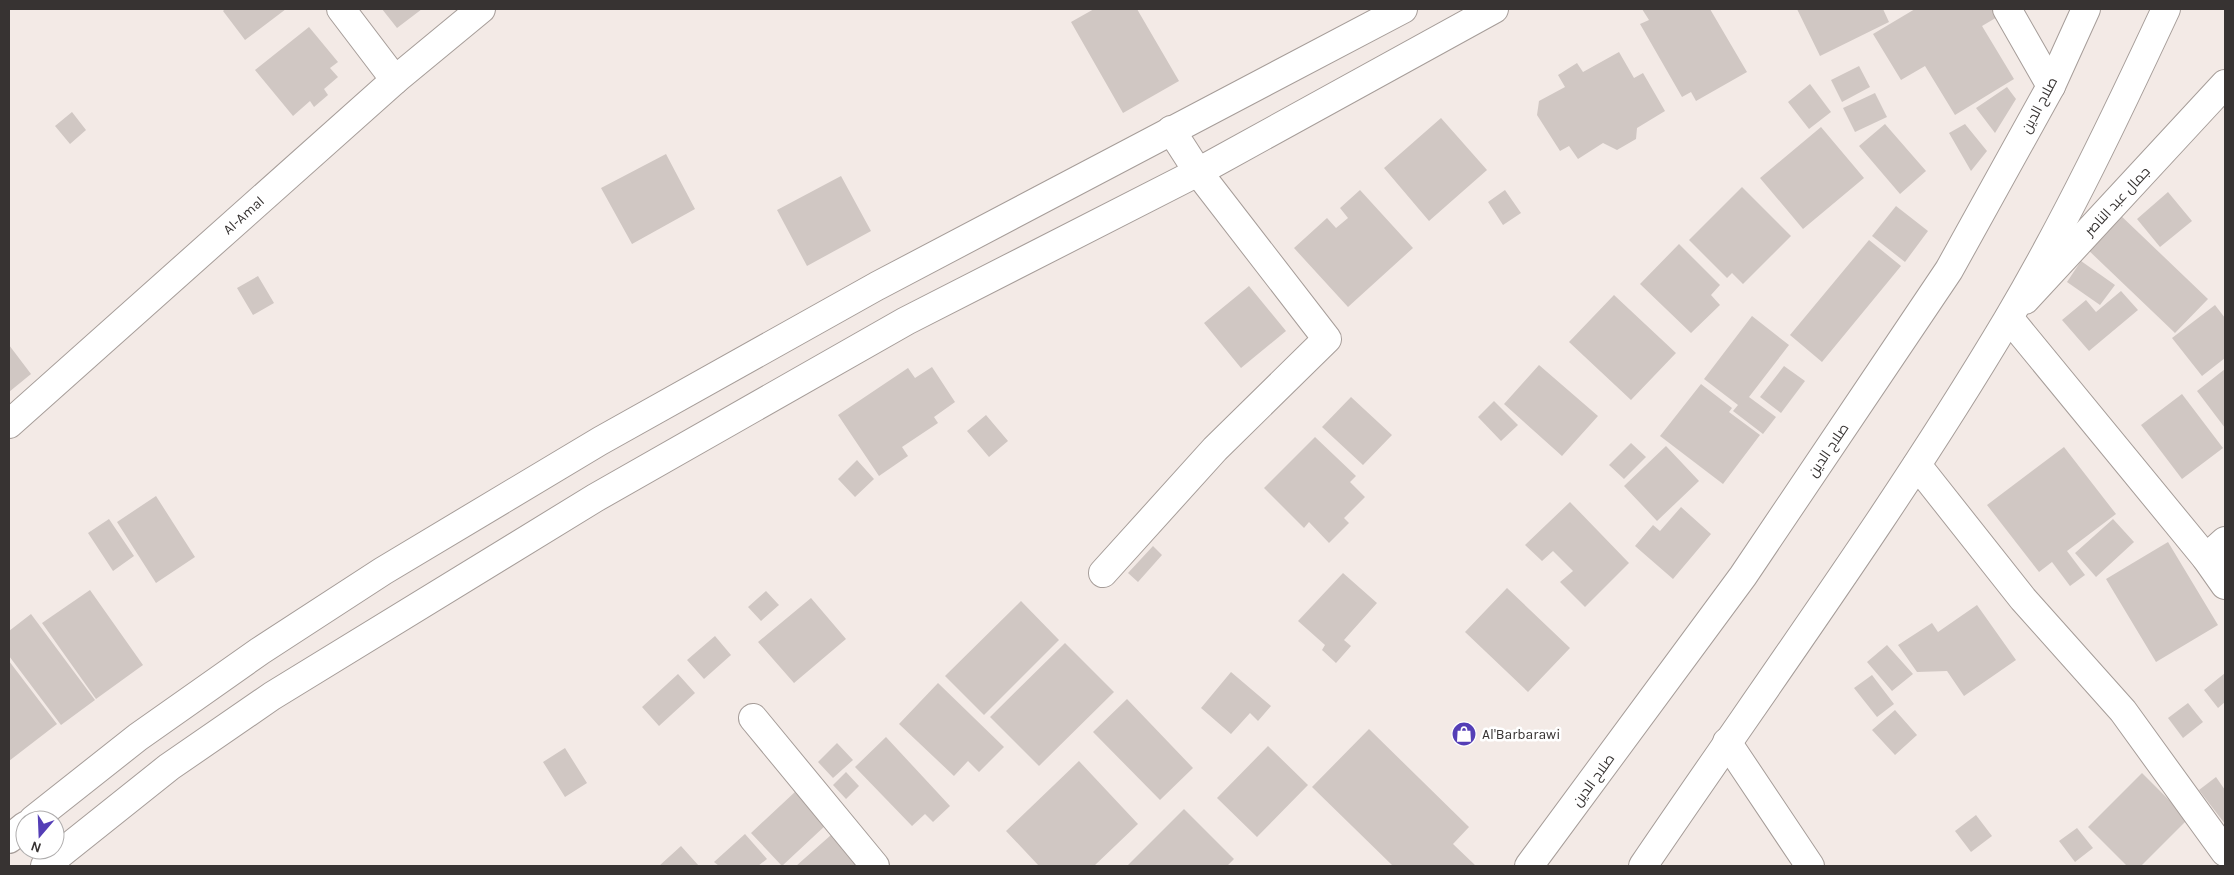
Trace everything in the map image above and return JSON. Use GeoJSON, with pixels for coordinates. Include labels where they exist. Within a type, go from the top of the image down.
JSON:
{"type":"FeatureCollection","features":[{"type":"Feature","properties":{"kind":"main road"},"geometry":{"type":"LineString","coordinates":[[341,9],[395,80]]}},
{"type":"Feature","properties":{"kind":"main road","name":"Al-Amal"},"geometry":{"type":"LineString","coordinates":[[9,424],[395,80],[481,9]]}},
{"type":"Feature","properties":{"kind":"main road"},"geometry":{"type":"LineString","coordinates":[[46,810],[138,737],[260,651],[383,571],[609,436],[877,286],[1403,9]]}},
{"type":"Feature","properties":{"kind":"main road"},"geometry":{"type":"LineString","coordinates":[[45,866],[169,767],[272,696],[594,498],[906,321],[1198,172],[1494,9]]}},
{"type":"Feature","properties":{"kind":"main road"},"geometry":{"type":"LineString","coordinates":[[2007,9],[2051,86]]}},
{"type":"Feature","properties":{"kind":"main road","name":"صلاح الدين"},"geometry":{"type":"LineString","coordinates":[[1529,866],[1743,576],[1949,270],[2051,86],[2086,9]]}},
{"type":"Feature","properties":{"kind":"main road"},"geometry":{"type":"LineString","coordinates":[[1643,866],[1917,465],[2009,318],[2106,139],[2166,9]]}},
{"type":"Feature","properties":{"kind":"main road","name":"جمال عبد الناصر"},"geometry":{"type":"LineString","coordinates":[[2009,318],[2225,84]]}},
{"type":"Feature","properties":{"kind":"main road"},"geometry":{"type":"LineString","coordinates":[[1103,573],[1215,449],[1326,339],[1198,172],[1171,130]]}},
{"type":"Feature","properties":{"kind":"main road"},"geometry":{"type":"LineString","coordinates":[[2009,318],[2216,549],[2225,585]]}},
{"type":"Feature","properties":{"kind":"main road"},"geometry":{"type":"LineString","coordinates":[[1917,465],[2023,599],[2123,711],[2225,852]]}},
{"type":"Feature","properties":{"kind":"main road"},"geometry":{"type":"LineString","coordinates":[[753,718],[875,866]]}},
{"type":"Feature","properties":{"kind":"main road"},"geometry":{"type":"LineString","coordinates":[[1727,742],[1810,866]]}},
{"type":"Feature","properties":{"kind":"building"},"geometry":{"type":"Polygon","coordinates":[[[225,9],[286,9],[245,40],[223,11],[225,9]]]}},
{"type":"Feature","properties":{"kind":"building"},"geometry":{"type":"Polygon","coordinates":[[[382,9],[422,9],[397,28],[382,9]]]}},
{"type":"Feature","properties":{"kind":"building"},"geometry":{"type":"Polygon","coordinates":[[[1094,9],[1137,9],[1179,81],[1123,113],[1071,22],[1094,9]]]}},
{"type":"Feature","properties":{"kind":"building"},"geometry":{"type":"Polygon","coordinates":[[[1642,9],[1710,9],[1747,72],[1696,101],[1691,92],[1682,97],[1640,24],[1649,20],[1642,9]]]}},
{"type":"Feature","properties":{"kind":"building"},"geometry":{"type":"Polygon","coordinates":[[[1797,9],[1883,9],[1889,22],[1820,56],[1797,9]]]}},
{"type":"Feature","properties":{"kind":"building"},"geometry":{"type":"Polygon","coordinates":[[[1915,9],[1995,9],[1999,16],[1982,26],[2014,79],[1955,115],[1925,66],[1901,80],[1873,34],[1915,9]]]}},
{"type":"Feature","properties":{"kind":"building"},"geometry":{"type":"Polygon","coordinates":[[[309,27],[338,62],[330,68],[338,77],[324,89],[328,95],[314,107],[310,101],[293,116],[255,70],[309,27]]]}},
{"type":"Feature","properties":{"kind":"building"},"geometry":{"type":"Polygon","coordinates":[[[1619,52],[1634,78],[1643,73],[1665,111],[1637,128],[1636,139],[1617,150],[1603,143],[1578,159],[1569,146],[1560,151],[1537,115],[1539,101],[1565,87],[1558,75],[1577,63],[1583,72],[1619,52]]]}},
{"type":"Feature","properties":{"kind":"building"},"geometry":{"type":"Polygon","coordinates":[[[1859,66],[1870,87],[1842,102],[1831,80],[1859,66]]]}},
{"type":"Feature","properties":{"kind":"building"},"geometry":{"type":"Polygon","coordinates":[[[1810,84],[1831,112],[1809,129],[1788,102],[1810,84]]]}},
{"type":"Feature","properties":{"kind":"building"},"geometry":{"type":"Polygon","coordinates":[[[2007,87],[2016,99],[1995,133],[1976,108],[2007,87]]]}},
{"type":"Feature","properties":{"kind":"building"},"geometry":{"type":"Polygon","coordinates":[[[1875,93],[1887,117],[1855,132],[1843,108],[1875,93]]]}},
{"type":"Feature","properties":{"kind":"building"},"geometry":{"type":"Polygon","coordinates":[[[72,112],[86,130],[70,144],[55,126],[72,112]]]}},
{"type":"Feature","properties":{"kind":"building"},"geometry":{"type":"Polygon","coordinates":[[[1441,118],[1487,170],[1429,221],[1384,168],[1441,118]]]}},
{"type":"Feature","properties":{"kind":"building"},"geometry":{"type":"Polygon","coordinates":[[[1885,124],[1926,171],[1900,194],[1859,146],[1885,124]]]}},
{"type":"Feature","properties":{"kind":"building"},"geometry":{"type":"Polygon","coordinates":[[[1965,124],[1987,151],[1971,171],[1949,133],[1965,124]]]}},
{"type":"Feature","properties":{"kind":"building"},"geometry":{"type":"Polygon","coordinates":[[[1821,127],[1864,178],[1803,229],[1760,178],[1821,127]]]}},
{"type":"Feature","properties":{"kind":"building"},"geometry":{"type":"Polygon","coordinates":[[[666,154],[695,209],[632,244],[601,188],[666,154]]]}},
{"type":"Feature","properties":{"kind":"building"},"geometry":{"type":"Polygon","coordinates":[[[841,176],[871,231],[807,266],[777,210],[841,176]]]}},
{"type":"Feature","properties":{"kind":"building"},"geometry":{"type":"Polygon","coordinates":[[[1742,187],[1791,236],[1743,284],[1732,273],[1727,278],[1689,240],[1742,187]]]}},
{"type":"Feature","properties":{"kind":"building"},"geometry":{"type":"Polygon","coordinates":[[[1360,190],[1413,248],[1348,307],[1294,248],[1327,218],[1336,228],[1348,218],[1340,208],[1360,190]]]}},
{"type":"Feature","properties":{"kind":"building"},"geometry":{"type":"Polygon","coordinates":[[[1505,190],[1521,213],[1503,225],[1488,202],[1505,190]]]}},
{"type":"Feature","properties":{"kind":"building"},"geometry":{"type":"Polygon","coordinates":[[[2168,192],[2192,221],[2160,247],[2137,219],[2168,192]]]}},
{"type":"Feature","properties":{"kind":"building"},"geometry":{"type":"Polygon","coordinates":[[[1896,206],[1928,231],[1905,262],[1872,236],[1896,206]]]}},
{"type":"Feature","properties":{"kind":"building"},"geometry":{"type":"Polygon","coordinates":[[[2117,212],[2208,299],[2175,333],[2084,246],[2117,212]]]}},
{"type":"Feature","properties":{"kind":"building"},"geometry":{"type":"Polygon","coordinates":[[[1869,240],[1901,266],[1822,362],[1790,335],[1869,240]]]}},
{"type":"Feature","properties":{"kind":"building"},"geometry":{"type":"Polygon","coordinates":[[[1679,244],[1720,285],[1711,295],[1720,305],[1691,333],[1640,284],[1679,244]]]}},
{"type":"Feature","properties":{"kind":"building"},"geometry":{"type":"Polygon","coordinates":[[[2081,261],[2115,285],[2100,305],[2067,282],[2081,261]]]}},
{"type":"Feature","properties":{"kind":"building"},"geometry":{"type":"Polygon","coordinates":[[[258,276],[274,303],[253,315],[237,288],[258,276]]]}},
{"type":"Feature","properties":{"kind":"building"},"geometry":{"type":"Polygon","coordinates":[[[1249,286],[1286,331],[1241,368],[1204,323],[1249,286]]]}},
{"type":"Feature","properties":{"kind":"building"},"geometry":{"type":"Polygon","coordinates":[[[2121,291],[2138,310],[2089,351],[2062,320],[2086,300],[2096,312],[2121,291]]]}},
{"type":"Feature","properties":{"kind":"building"},"geometry":{"type":"Polygon","coordinates":[[[1614,295],[1676,353],[1631,400],[1569,342],[1614,295]]]}},
{"type":"Feature","properties":{"kind":"building"},"geometry":{"type":"Polygon","coordinates":[[[2215,305],[2225,318],[2225,358],[2202,376],[2172,338],[2215,305]]]}},
{"type":"Feature","properties":{"kind":"building"},"geometry":{"type":"Polygon","coordinates":[[[1752,316],[1789,345],[1749,397],[1776,417],[1763,434],[1733,411],[1738,405],[1704,379],[1752,316]]]}},
{"type":"Feature","properties":{"kind":"building"},"geometry":{"type":"Polygon","coordinates":[[[9,345],[31,374],[9,392],[9,345]]]}},
{"type":"Feature","properties":{"kind":"building"},"geometry":{"type":"Polygon","coordinates":[[[1539,365],[1598,416],[1562,456],[1504,404],[1539,365]]]}},
{"type":"Feature","properties":{"kind":"building"},"geometry":{"type":"Polygon","coordinates":[[[1784,366],[1805,381],[1781,413],[1760,397],[1784,366]]]}},
{"type":"Feature","properties":{"kind":"building"},"geometry":{"type":"Polygon","coordinates":[[[932,367],[955,402],[934,417],[938,423],[902,447],[908,456],[879,476],[838,415],[908,368],[915,378],[932,367]]]}},
{"type":"Feature","properties":{"kind":"building"},"geometry":{"type":"Polygon","coordinates":[[[2225,369],[2225,428],[2197,391],[2225,369]]]}},
{"type":"Feature","properties":{"kind":"building"},"geometry":{"type":"Polygon","coordinates":[[[1701,384],[1732,408],[1729,412],[1760,435],[1723,484],[1660,436],[1701,384]]]}},
{"type":"Feature","properties":{"kind":"building"},"geometry":{"type":"Polygon","coordinates":[[[2182,394],[2223,448],[2182,479],[2141,425],[2182,394]]]}},
{"type":"Feature","properties":{"kind":"building"},"geometry":{"type":"Polygon","coordinates":[[[1351,397],[1392,435],[1363,465],[1322,427],[1351,397]]]}},
{"type":"Feature","properties":{"kind":"building"},"geometry":{"type":"Polygon","coordinates":[[[1494,401],[1518,425],[1501,441],[1478,417],[1494,401]]]}},
{"type":"Feature","properties":{"kind":"building"},"geometry":{"type":"Polygon","coordinates":[[[986,415],[1008,441],[989,457],[967,431],[986,415]]]}},
{"type":"Feature","properties":{"kind":"building"},"geometry":{"type":"Polygon","coordinates":[[[1315,437],[1356,476],[1350,482],[1365,497],[1344,518],[1349,523],[1329,543],[1309,522],[1304,528],[1264,488],[1315,437]]]}},
{"type":"Feature","properties":{"kind":"building"},"geometry":{"type":"Polygon","coordinates":[[[1631,443],[1646,457],[1624,479],[1609,465],[1631,443]]]}},
{"type":"Feature","properties":{"kind":"building"},"geometry":{"type":"Polygon","coordinates":[[[1666,446],[1699,481],[1657,521],[1624,486],[1666,446]]]}},
{"type":"Feature","properties":{"kind":"building"},"geometry":{"type":"Polygon","coordinates":[[[2064,447],[2116,514],[2067,551],[2085,575],[2070,586],[2052,562],[2039,572],[1987,505],[2064,447]]]}},
{"type":"Feature","properties":{"kind":"building"},"geometry":{"type":"Polygon","coordinates":[[[857,460],[874,479],[855,497],[838,479],[857,460]]]}},
{"type":"Feature","properties":{"kind":"building"},"geometry":{"type":"Polygon","coordinates":[[[156,496],[195,557],[156,583],[117,522],[156,496]]]}},
{"type":"Feature","properties":{"kind":"building"},"geometry":{"type":"Polygon","coordinates":[[[1570,502],[1629,563],[1585,607],[1560,582],[1573,571],[1553,551],[1542,561],[1525,545],[1570,502]]]}},
{"type":"Feature","properties":{"kind":"building"},"geometry":{"type":"Polygon","coordinates":[[[1681,507],[1711,534],[1673,579],[1635,546],[1653,525],[1660,531],[1681,507]]]}},
{"type":"Feature","properties":{"kind":"building"},"geometry":{"type":"Polygon","coordinates":[[[109,519],[134,556],[113,571],[88,533],[109,519]]]}},
{"type":"Feature","properties":{"kind":"building"},"geometry":{"type":"Polygon","coordinates":[[[2113,519],[2134,542],[2096,577],[2075,553],[2113,519]]]}},
{"type":"Feature","properties":{"kind":"building"},"geometry":{"type":"Polygon","coordinates":[[[2168,542],[2218,625],[2156,662],[2106,579],[2168,542]]]}},
{"type":"Feature","properties":{"kind":"building"},"geometry":{"type":"Polygon","coordinates":[[[1153,546],[1162,555],[1138,582],[1128,573],[1153,546]]]}},
{"type":"Feature","properties":{"kind":"building"},"geometry":{"type":"Polygon","coordinates":[[[1343,573],[1377,603],[1344,640],[1351,646],[1336,663],[1322,650],[1325,645],[1298,621],[1343,573]]]}},
{"type":"Feature","properties":{"kind":"building"},"geometry":{"type":"Polygon","coordinates":[[[1507,588],[1570,648],[1528,692],[1465,632],[1507,588]]]}},
{"type":"Feature","properties":{"kind":"building"},"geometry":{"type":"Polygon","coordinates":[[[90,590],[143,665],[96,699],[42,623],[90,590]]]}},
{"type":"Feature","properties":{"kind":"building"},"geometry":{"type":"Polygon","coordinates":[[[766,591],[779,605],[761,621],[748,607],[766,591]]]}},
{"type":"Feature","properties":{"kind":"building"},"geometry":{"type":"Polygon","coordinates":[[[811,598],[846,639],[794,683],[758,642],[811,598]]]}},
{"type":"Feature","properties":{"kind":"building"},"geometry":{"type":"Polygon","coordinates":[[[1021,601],[1059,640],[984,715],[945,676],[1021,601]]]}},
{"type":"Feature","properties":{"kind":"building"},"geometry":{"type":"Polygon","coordinates":[[[1977,605],[2016,660],[1964,696],[1947,671],[1917,672],[1898,645],[1932,623],[1938,632],[1977,605]]]}},
{"type":"Feature","properties":{"kind":"building"},"geometry":{"type":"Polygon","coordinates":[[[31,614],[95,700],[61,725],[9,656],[9,631],[31,614]]]}},
{"type":"Feature","properties":{"kind":"building"},"geometry":{"type":"Polygon","coordinates":[[[715,636],[731,655],[704,679],[687,660],[715,636]]]}},
{"type":"Feature","properties":{"kind":"building"},"geometry":{"type":"Polygon","coordinates":[[[1065,643],[1114,692],[1039,766],[990,717],[1065,643]]]}},
{"type":"Feature","properties":{"kind":"building"},"geometry":{"type":"Polygon","coordinates":[[[1887,645],[1913,674],[1892,691],[1867,662],[1887,645]]]}},
{"type":"Feature","properties":{"kind":"building"},"geometry":{"type":"Polygon","coordinates":[[[9,661],[57,724],[9,761],[9,661]]]}},
{"type":"Feature","properties":{"kind":"building"},"geometry":{"type":"Polygon","coordinates":[[[1231,672],[1271,706],[1258,721],[1250,713],[1231,734],[1201,708],[1231,672]]]}},
{"type":"Feature","properties":{"kind":"building"},"geometry":{"type":"Polygon","coordinates":[[[2225,673],[2225,702],[2218,708],[2204,690],[2225,673]]]}},
{"type":"Feature","properties":{"kind":"building"},"geometry":{"type":"Polygon","coordinates":[[[678,674],[695,693],[659,726],[642,707],[678,674]]]}},
{"type":"Feature","properties":{"kind":"building"},"geometry":{"type":"Polygon","coordinates":[[[1872,675],[1894,704],[1877,717],[1854,688],[1872,675]]]}},
{"type":"Feature","properties":{"kind":"building"},"geometry":{"type":"Polygon","coordinates":[[[938,683],[1004,747],[979,772],[968,761],[954,776],[899,724],[938,683]]]}},
{"type":"Feature","properties":{"kind":"building"},"geometry":{"type":"Polygon","coordinates":[[[1127,699],[1193,768],[1160,800],[1093,732],[1127,699]]]}},
{"type":"Feature","properties":{"kind":"building"},"geometry":{"type":"Polygon","coordinates":[[[2188,703],[2203,722],[2183,738],[2168,718],[2188,703]]]}},
{"type":"Feature","properties":{"kind":"building"},"geometry":{"type":"Polygon","coordinates":[[[1895,710],[1917,735],[1895,755],[1872,730],[1895,710]]]}},
{"type":"Feature","properties":{"kind":"building"},"geometry":{"type":"Polygon","coordinates":[[[1369,729],[1469,827],[1453,844],[1476,866],[1393,866],[1312,787],[1369,729]]]}},
{"type":"Feature","properties":{"kind":"building"},"geometry":{"type":"Polygon","coordinates":[[[886,737],[950,806],[933,822],[925,814],[912,826],[855,767],[886,737]]]}},
{"type":"Feature","properties":{"kind":"building"},"geometry":{"type":"Polygon","coordinates":[[[837,743],[853,760],[833,778],[818,762],[837,743]]]}},
{"type":"Feature","properties":{"kind":"building"},"geometry":{"type":"Polygon","coordinates":[[[1268,746],[1308,785],[1257,837],[1217,798],[1268,746]]]}},
{"type":"Feature","properties":{"kind":"building"},"geometry":{"type":"Polygon","coordinates":[[[565,748],[587,783],[565,797],[543,762],[565,748]]]}},
{"type":"Feature","properties":{"kind":"building"},"geometry":{"type":"Polygon","coordinates":[[[1079,761],[1138,824],[1094,866],[1039,866],[1006,831],[1079,761]]]}},
{"type":"Feature","properties":{"kind":"building"},"geometry":{"type":"Polygon","coordinates":[[[846,772],[859,786],[846,799],[833,785],[846,772]]]}},
{"type":"Feature","properties":{"kind":"building"},"geometry":{"type":"Polygon","coordinates":[[[2142,773],[2188,819],[2141,866],[2127,866],[2088,827],[2142,773]]]}},
{"type":"Feature","properties":{"kind":"building"},"geometry":{"type":"Polygon","coordinates":[[[2216,777],[2225,790],[2225,824],[2199,790],[2216,777]]]}},
{"type":"Feature","properties":{"kind":"building"},"geometry":{"type":"Polygon","coordinates":[[[796,791],[827,824],[782,866],[751,833],[796,791]]]}},
{"type":"Feature","properties":{"kind":"building"},"geometry":{"type":"Polygon","coordinates":[[[1184,809],[1234,859],[1227,866],[1127,866],[1184,809]]]}},
{"type":"Feature","properties":{"kind":"building"},"geometry":{"type":"Polygon","coordinates":[[[1976,815],[1992,836],[1971,852],[1955,831],[1976,815]]]}},
{"type":"Feature","properties":{"kind":"building"},"geometry":{"type":"Polygon","coordinates":[[[2077,828],[2093,848],[2075,862],[2059,841],[2077,828]]]}},
{"type":"Feature","properties":{"kind":"building"},"geometry":{"type":"Polygon","coordinates":[[[745,834],[767,859],[758,866],[719,866],[714,862],[745,834]]]}},
{"type":"Feature","properties":{"kind":"building"},"geometry":{"type":"Polygon","coordinates":[[[831,835],[859,866],[796,866],[831,835]]]}},
{"type":"Feature","properties":{"kind":"building"},"geometry":{"type":"Polygon","coordinates":[[[681,846],[699,866],[659,866],[681,846]]]}},
{"type":"Feature","properties":{"kind":"place","name":"Al'Barbarawi"},"geometry":{"type":"Point","coordinates":[1464,734]}}]}
